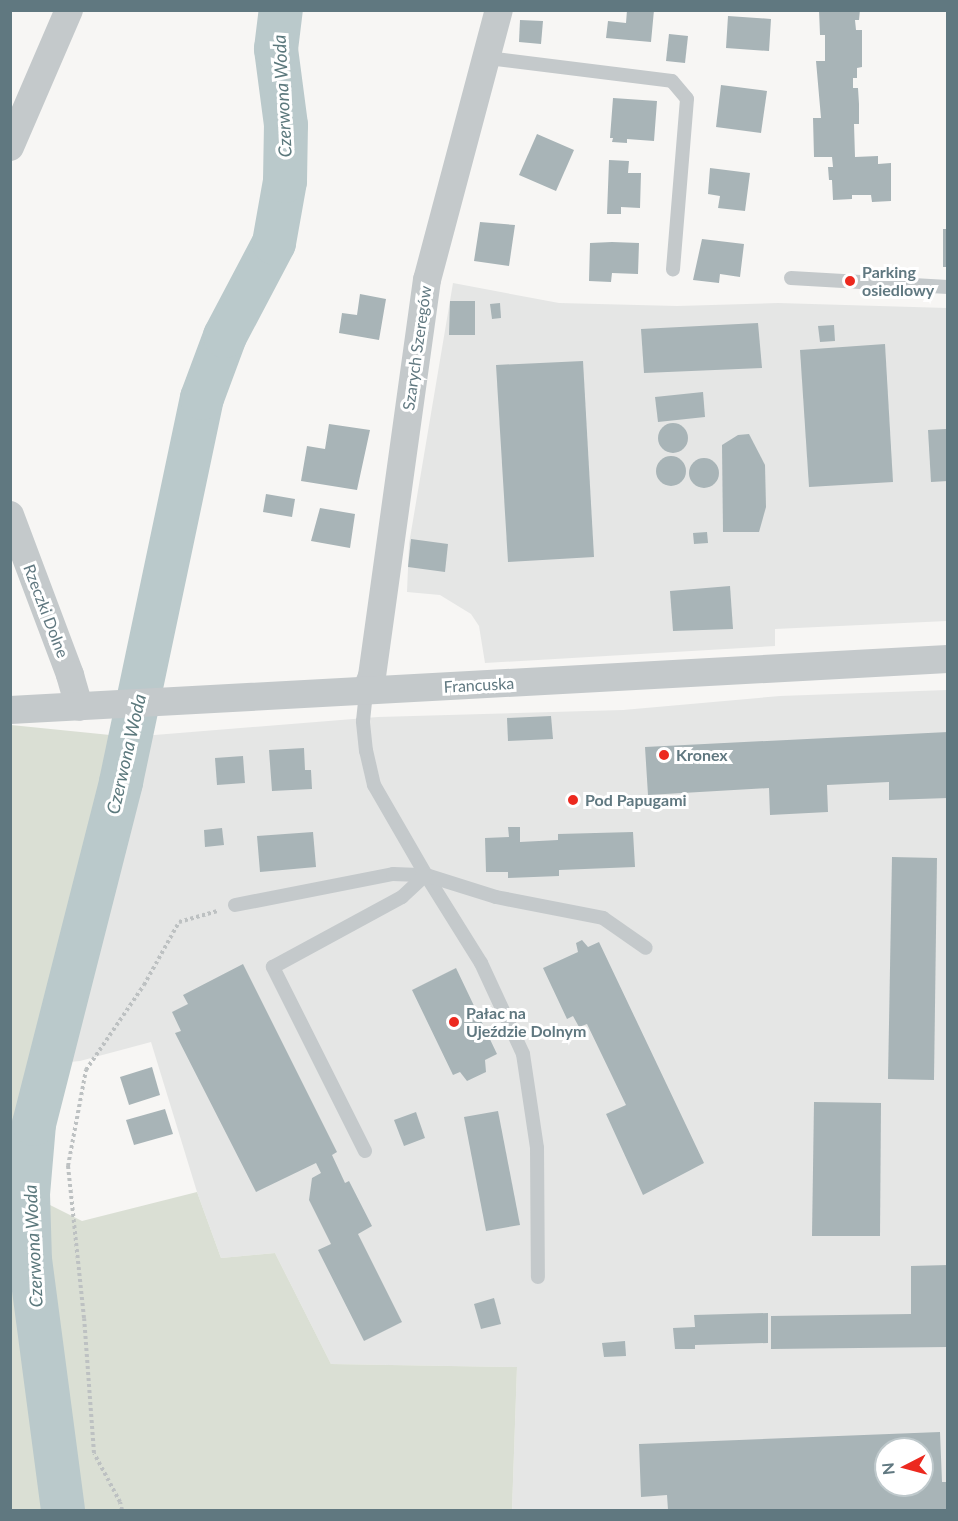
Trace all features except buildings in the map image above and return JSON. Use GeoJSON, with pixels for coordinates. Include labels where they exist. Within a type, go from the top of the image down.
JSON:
{"type":"FeatureCollection","features":[{"type":"Feature","properties":{"kind":"street"},"geometry":{"type":"LineString","coordinates":[[10,147],[69,10]]}},
{"type":"Feature","properties":{"kind":"street","name":"Szarych Szeregów"},"geometry":{"type":"LineString","coordinates":[[366,692],[372,676],[427,280],[435,241],[488,58],[499,10]]}},
{"type":"Feature","properties":{"kind":"street","name":"Rzeczki Dolne"},"geometry":{"type":"LineString","coordinates":[[10,515],[70,675],[79,707]]}},
{"type":"Feature","properties":{"kind":"street","name":"Francuska"},"geometry":{"type":"LineString","coordinates":[[10,710],[948,659]]}},
{"type":"Feature","properties":{"kind":"lane"},"geometry":{"type":"LineString","coordinates":[[488,58],[672,81],[687,99],[674,269]]}},
{"type":"Feature","properties":{"kind":"lane"},"geometry":{"type":"LineString","coordinates":[[791,278],[948,287]]}},
{"type":"Feature","properties":{"kind":"lane"},"geometry":{"type":"LineString","coordinates":[[366,692],[363,721],[374,785],[480,963],[523,1054],[537,1148],[538,1277]]}},
{"type":"Feature","properties":{"kind":"lane"},"geometry":{"type":"LineString","coordinates":[[235,905],[393,874],[426,875],[496,897],[603,918],[646,948]]}},
{"type":"Feature","properties":{"kind":"lane"},"geometry":{"type":"LineString","coordinates":[[365,1151],[273,968],[402,897],[426,875]]}},
{"type":"Feature","properties":{"kind":"path"},"geometry":{"type":"LineString","coordinates":[[122,1510],[94,1453],[83,1307],[68,1166],[86,1070],[144,985],[179,922],[235,905]]}},
{"type":"Feature","properties":{"kind":"shaded area"},"geometry":{"type":"Polygon","coordinates":[[[453,283],[559,303],[677,306],[778,303],[947,308],[947,621],[775,629],[775,646],[485,663],[479,626],[471,614],[440,595],[407,592],[409,544],[453,283]]]}},
{"type":"Feature","properties":{"kind":"shaded area"},"geometry":{"type":"Polygon","coordinates":[[[947,690],[947,1510],[512,1510],[517,1367],[331,1364],[275,1253],[221,1258],[197,1192],[151,1042],[80,1061],[49,1064],[130,737],[378,717],[623,710],[780,696],[947,690]]]}},
{"type":"Feature","properties":{"kind":"shaded area"},"geometry":{"type":"Polygon","coordinates":[[[11,725],[130,737],[34,1124],[28,1194],[82,1221],[197,1192],[221,1258],[275,1253],[331,1364],[517,1367],[512,1510],[11,1510],[11,725]]]}},
{"type":"Feature","properties":{"kind":"waterway","name":"Czerwona Woda"},"geometry":{"type":"LineString","coordinates":[[63,1510],[30,1261],[28,1194],[34,1124],[121,782],[202,398],[225,336],[274,243],[285,181],[286,125],[276,49],[281,10]]}},
{"type":"Feature","properties":{"kind":"place","name":"Parking osiedlowy"},"geometry":{"type":"Point","coordinates":[850,281]}},
{"type":"Feature","properties":{"kind":"place","name":"Kronex"},"geometry":{"type":"Point","coordinates":[664,755]}},
{"type":"Feature","properties":{"kind":"place","name":"Pod Papugami"},"geometry":{"type":"Point","coordinates":[573,800]}},
{"type":"Feature","properties":{"kind":"place","name":"Pałac na Ujeździe Dolnym"},"geometry":{"type":"Point","coordinates":[454,1022]}}]}
